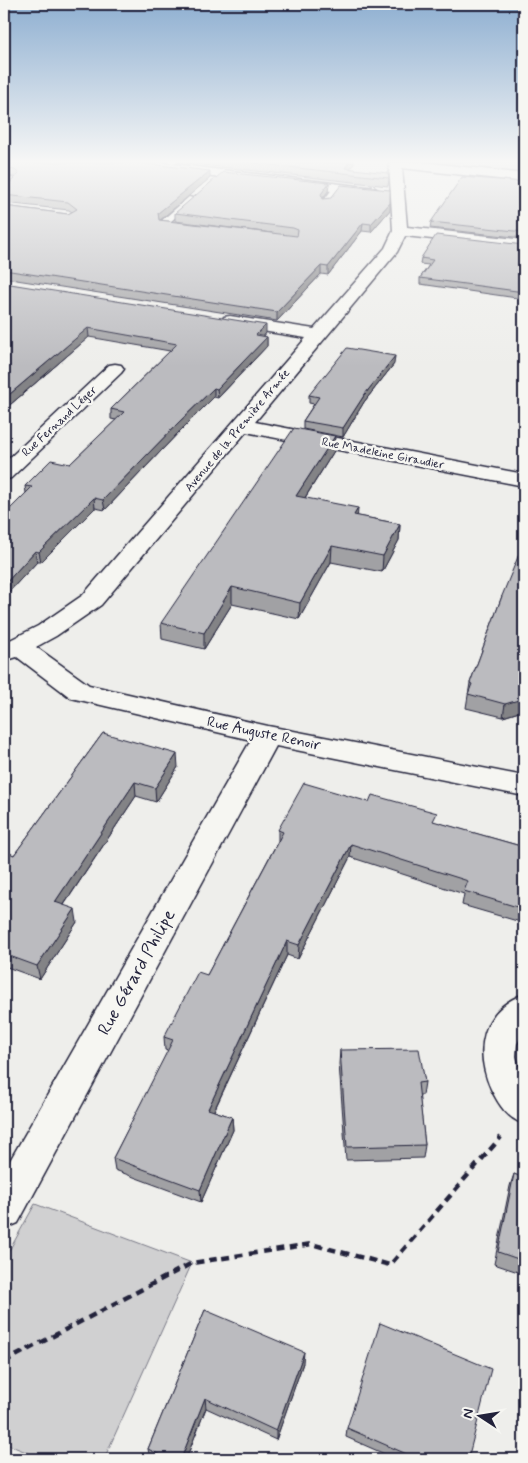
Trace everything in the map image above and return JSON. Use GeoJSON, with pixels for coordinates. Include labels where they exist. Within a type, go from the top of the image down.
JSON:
{"type":"FeatureCollection","features":[{"type":"Feature","properties":{"kind":"street"},"geometry":{"type":"LineString","coordinates":[[400,231],[524,245]]}},
{"type":"Feature","properties":{"kind":"street","name":"Avenue de la Première Armée"},"geometry":{"type":"LineString","coordinates":[[11,650],[47,631],[92,600],[392,249],[400,231]]}},
{"type":"Feature","properties":{"kind":"street"},"geometry":{"type":"LineString","coordinates":[[217,319],[317,335]]}},
{"type":"Feature","properties":{"kind":"street","name":"Rue Fernand Léger"},"geometry":{"type":"LineString","coordinates":[[4,474],[115,369]]}},
{"type":"Feature","properties":{"kind":"street","name":"Rue Madeleine Giraudier"},"geometry":{"type":"LineString","coordinates":[[241,425],[524,480]]}},
{"type":"Feature","properties":{"kind":"street","name":"Rue Auguste Renoir"},"geometry":{"type":"LineString","coordinates":[[11,650],[80,692],[268,735],[524,786]]}},
{"type":"Feature","properties":{"kind":"street","name":"Rue Gérard Philipe"},"geometry":{"type":"LineString","coordinates":[[4,1208],[268,735]]}},
{"type":"Feature","properties":{"kind":"street"},"geometry":{"type":"LineString","coordinates":[[515,1120],[509,1091],[498,1065],[499,1040],[510,1018],[524,1009]]}},
{"type":"Feature","properties":{"kind":"path"},"geometry":{"type":"LineString","coordinates":[[4,1362],[192,1262],[311,1244],[390,1265],[515,1120]]}},
{"type":"Feature","properties":{"kind":"shaded area"},"geometry":{"type":"Polygon","coordinates":[[[35,1204],[192,1263],[104,1459],[43,1459],[4,1443],[4,1260],[35,1204]]]}},
{"type":"Feature","properties":{"kind":"building"},"geometry":{"type":"Polygon","coordinates":[[[4,230],[248,230],[297,236],[298,230],[357,230],[328,267],[321,266],[277,312],[4,270],[4,230]]]}},
{"type":"Feature","properties":{"kind":"building"},"geometry":{"type":"Polygon","coordinates":[[[436,235],[524,245],[524,292],[420,278],[433,260],[421,258],[436,235]]]}},
{"type":"Feature","properties":{"kind":"building"},"geometry":{"type":"Polygon","coordinates":[[[4,283],[266,325],[256,335],[267,337],[217,389],[214,388],[178,423],[103,500],[94,498],[39,552],[35,551],[4,585],[4,515],[32,487],[25,486],[51,460],[70,464],[124,412],[111,409],[177,344],[88,328],[4,399],[4,283]]]}},
{"type":"Feature","properties":{"kind":"building"},"geometry":{"type":"Polygon","coordinates":[[[347,348],[395,356],[365,394],[343,428],[303,421],[319,397],[309,395],[347,348]]]}},
{"type":"Feature","properties":{"kind":"building"},"geometry":{"type":"Polygon","coordinates":[[[294,428],[335,436],[296,496],[358,508],[354,515],[400,524],[383,556],[332,546],[300,603],[232,587],[204,633],[161,623],[294,428]]]}},
{"type":"Feature","properties":{"kind":"building"},"geometry":{"type":"Polygon","coordinates":[[[524,542],[524,692],[522,699],[505,704],[468,694],[472,684],[470,683],[502,596],[524,542]]]}},
{"type":"Feature","properties":{"kind":"building"},"geometry":{"type":"Polygon","coordinates":[[[103,733],[177,754],[155,788],[135,782],[55,902],[75,909],[37,966],[4,954],[4,851],[14,855],[103,733]]]}},
{"type":"Feature","properties":{"kind":"building"},"geometry":{"type":"Polygon","coordinates":[[[304,783],[369,802],[372,795],[437,813],[433,821],[524,847],[524,909],[464,891],[468,881],[351,844],[299,945],[287,941],[208,1109],[232,1117],[200,1190],[113,1158],[173,1040],[164,1037],[198,972],[207,975],[283,832],[278,830],[304,783]]]}},
{"type":"Feature","properties":{"kind":"building"},"geometry":{"type":"Polygon","coordinates":[[[419,1049],[425,1082],[418,1083],[425,1145],[347,1147],[340,1050],[419,1049]]]}},
{"type":"Feature","properties":{"kind":"building"},"geometry":{"type":"Polygon","coordinates":[[[514,1174],[524,1178],[524,1261],[498,1252],[514,1174]]]}},
{"type":"Feature","properties":{"kind":"building"},"geometry":{"type":"Polygon","coordinates":[[[205,1310],[304,1352],[276,1431],[205,1398],[181,1459],[168,1459],[148,1449],[205,1310]]]}},
{"type":"Feature","properties":{"kind":"building"},"geometry":{"type":"Polygon","coordinates":[[[380,1323],[491,1369],[468,1459],[418,1459],[347,1428],[380,1323]]]}}]}
